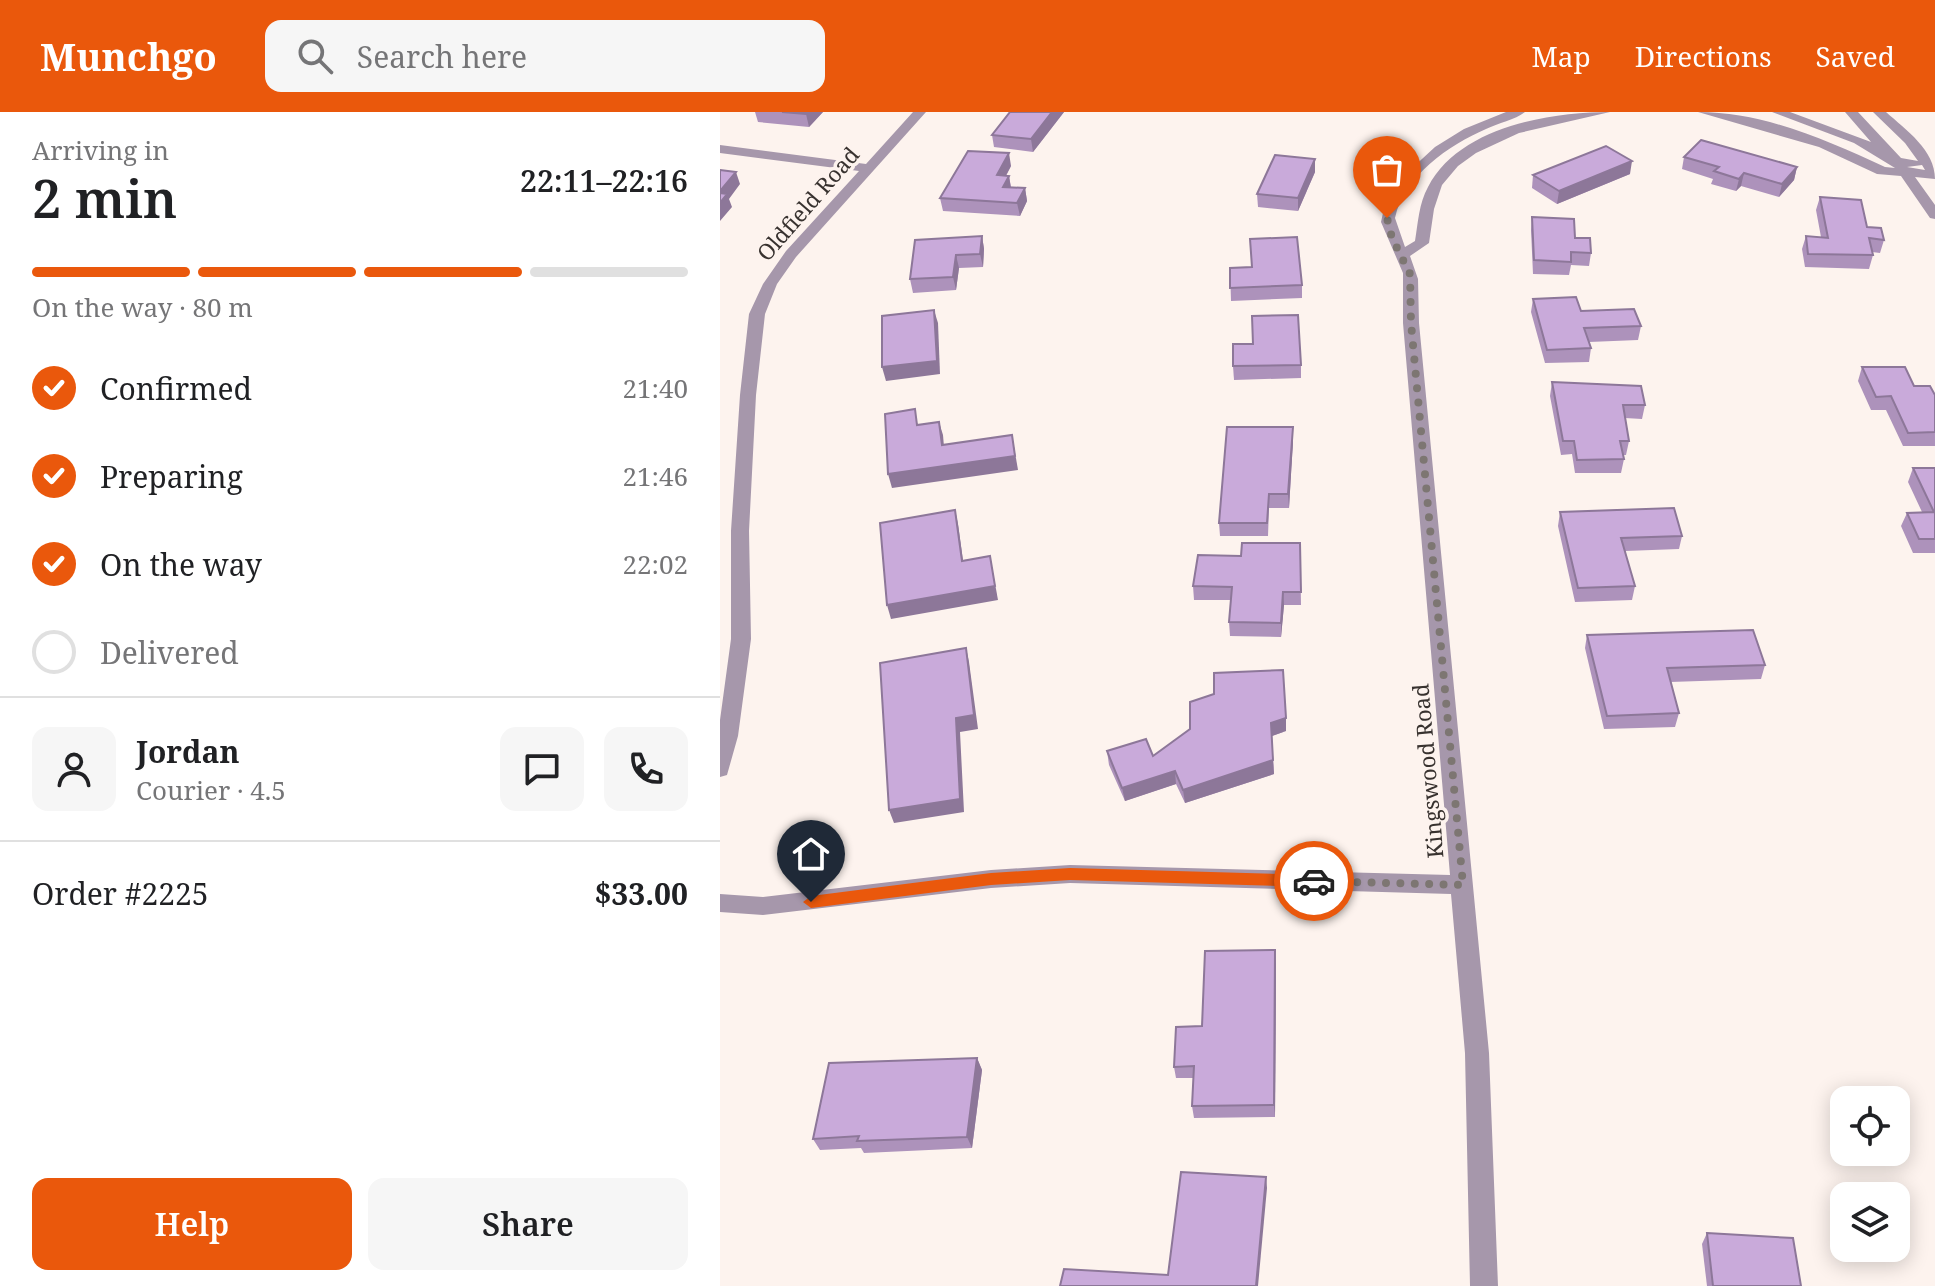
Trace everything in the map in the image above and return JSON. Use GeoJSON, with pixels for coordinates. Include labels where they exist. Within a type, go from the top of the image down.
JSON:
{"type":"FeatureCollection","features":[{"type":"Feature","properties":{"kind":"street","name":"Oldfield Road"},"geometry":{"type":"LineString","coordinates":[[720,769],[728,736],[741,639],[740,531],[755,322],[779,269],[920,112]]}},
{"type":"Feature","properties":{"kind":"street","name":"Kingswood Road"},"geometry":{"type":"LineString","coordinates":[[1484,1286],[1477,1053],[1411,323],[1410,274],[1392,238],[1387,218],[1394,200],[1414,171],[1449,140],[1474,127],[1519,112]]}},
{"type":"Feature","properties":{"kind":"street"},"geometry":{"type":"LineString","coordinates":[[1402,254],[1422,243],[1427,208],[1440,177],[1466,155],[1511,132],[1566,115],[1604,112]]}},
{"type":"Feature","properties":{"kind":"street"},"geometry":{"type":"LineString","coordinates":[[1704,112],[1762,124],[1824,144],[1882,171],[1907,175],[1932,170]]}},
{"type":"Feature","properties":{"kind":"street"},"geometry":{"type":"LineString","coordinates":[[1778,112],[1859,140],[1897,162],[1932,170]]}},
{"type":"Feature","properties":{"kind":"street"},"geometry":{"type":"LineString","coordinates":[[1851,112],[1897,162],[1935,215]]}},
{"type":"Feature","properties":{"kind":"street"},"geometry":{"type":"LineString","coordinates":[[1879,112],[1910,140],[1932,170]]}},
{"type":"Feature","properties":{"kind":"street"},"geometry":{"type":"LineString","coordinates":[[720,149],[868,168]]}},
{"type":"Feature","properties":{"kind":"street"},"geometry":{"type":"LineString","coordinates":[[720,903],[763,906],[991,879],[1070,874],[1463,885]]}},
{"type":"Feature","properties":{"kind":"building"},"geometry":{"type":"Polygon","coordinates":[[[1010,112],[1052,112],[1031,139],[992,135],[1010,112]]]}},
{"type":"Feature","properties":{"kind":"building"},"geometry":{"type":"Polygon","coordinates":[[[1701,140],[1797,167],[1782,184],[1744,173],[1739,179],[1714,171],[1719,167],[1684,157],[1701,140]]]}},
{"type":"Feature","properties":{"kind":"building"},"geometry":{"type":"Polygon","coordinates":[[[1606,146],[1632,161],[1559,191],[1533,175],[1606,146]]]}},
{"type":"Feature","properties":{"kind":"building"},"geometry":{"type":"Polygon","coordinates":[[[968,151],[1009,153],[997,175],[1009,176],[1003,187],[1025,188],[1017,203],[940,198],[968,151]]]}},
{"type":"Feature","properties":{"kind":"building"},"geometry":{"type":"Polygon","coordinates":[[[1275,155],[1315,159],[1298,198],[1257,194],[1275,155]]]}},
{"type":"Feature","properties":{"kind":"building"},"geometry":{"type":"Polygon","coordinates":[[[720,170],[736,172],[720,191],[720,170]]]}},
{"type":"Feature","properties":{"kind":"building"},"geometry":{"type":"Polygon","coordinates":[[[1820,197],[1861,200],[1867,227],[1881,228],[1884,240],[1869,238],[1873,255],[1808,254],[1806,236],[1828,238],[1820,197]]]}},
{"type":"Feature","properties":{"kind":"building"},"geometry":{"type":"Polygon","coordinates":[[[1532,217],[1574,219],[1575,238],[1590,238],[1591,253],[1571,252],[1571,262],[1534,260],[1532,217]]]}},
{"type":"Feature","properties":{"kind":"building"},"geometry":{"type":"Polygon","coordinates":[[[982,236],[980,254],[956,255],[953,277],[910,279],[915,240],[982,236]]]}},
{"type":"Feature","properties":{"kind":"building"},"geometry":{"type":"Polygon","coordinates":[[[1297,237],[1302,285],[1230,288],[1230,268],[1252,267],[1250,239],[1297,237]]]}},
{"type":"Feature","properties":{"kind":"building"},"geometry":{"type":"Polygon","coordinates":[[[1576,297],[1581,311],[1634,309],[1641,326],[1584,328],[1591,348],[1547,350],[1533,299],[1576,297]]]}},
{"type":"Feature","properties":{"kind":"building"},"geometry":{"type":"Polygon","coordinates":[[[934,310],[937,361],[882,367],[882,316],[934,310]]]}},
{"type":"Feature","properties":{"kind":"building"},"geometry":{"type":"Polygon","coordinates":[[[1298,315],[1301,365],[1233,366],[1233,344],[1253,344],[1252,316],[1298,315]]]}},
{"type":"Feature","properties":{"kind":"building"},"geometry":{"type":"Polygon","coordinates":[[[1862,367],[1905,367],[1914,386],[1930,386],[1935,395],[1935,432],[1908,433],[1891,396],[1876,397],[1862,367]]]}},
{"type":"Feature","properties":{"kind":"building"},"geometry":{"type":"Polygon","coordinates":[[[1552,382],[1641,386],[1645,405],[1623,405],[1629,441],[1620,441],[1624,459],[1577,460],[1574,441],[1563,441],[1552,382]]]}},
{"type":"Feature","properties":{"kind":"building"},"geometry":{"type":"Polygon","coordinates":[[[915,409],[917,425],[939,422],[942,445],[1012,435],[1015,456],[888,474],[885,414],[915,409]]]}},
{"type":"Feature","properties":{"kind":"building"},"geometry":{"type":"Polygon","coordinates":[[[1227,427],[1293,427],[1288,494],[1269,494],[1267,523],[1219,523],[1227,427]]]}},
{"type":"Feature","properties":{"kind":"building"},"geometry":{"type":"Polygon","coordinates":[[[1913,468],[1935,468],[1935,539],[1919,539],[1907,513],[1934,512],[1913,468]]]}},
{"type":"Feature","properties":{"kind":"building"},"geometry":{"type":"Polygon","coordinates":[[[1674,508],[1682,536],[1621,538],[1635,586],[1578,588],[1560,512],[1674,508]]]}},
{"type":"Feature","properties":{"kind":"building"},"geometry":{"type":"Polygon","coordinates":[[[955,510],[962,561],[990,556],[995,586],[887,605],[880,523],[955,510]]]}},
{"type":"Feature","properties":{"kind":"building"},"geometry":{"type":"Polygon","coordinates":[[[1242,543],[1300,543],[1301,592],[1283,592],[1281,623],[1229,622],[1232,587],[1193,586],[1198,555],[1241,556],[1242,543]]]}},
{"type":"Feature","properties":{"kind":"building"},"geometry":{"type":"Polygon","coordinates":[[[1753,630],[1765,665],[1667,668],[1679,713],[1607,716],[1587,635],[1753,630]]]}},
{"type":"Feature","properties":{"kind":"building"},"geometry":{"type":"Polygon","coordinates":[[[966,648],[974,715],[956,718],[960,799],[889,810],[880,663],[966,648]]]}},
{"type":"Feature","properties":{"kind":"building"},"geometry":{"type":"Polygon","coordinates":[[[1283,670],[1286,718],[1271,723],[1273,760],[1183,790],[1175,771],[1122,788],[1107,751],[1146,739],[1153,756],[1190,729],[1190,702],[1214,694],[1214,673],[1283,670]]]}},
{"type":"Feature","properties":{"kind":"building"},"geometry":{"type":"Polygon","coordinates":[[[1275,950],[1274,1105],[1192,1106],[1194,1066],[1174,1067],[1176,1027],[1202,1026],[1205,951],[1275,950]]]}},
{"type":"Feature","properties":{"kind":"building"},"geometry":{"type":"Polygon","coordinates":[[[977,1058],[967,1137],[857,1141],[859,1136],[813,1139],[829,1063],[977,1058]]]}},
{"type":"Feature","properties":{"kind":"building"},"geometry":{"type":"Polygon","coordinates":[[[1181,1172],[1266,1177],[1256,1286],[1060,1286],[1064,1269],[1168,1275],[1181,1172]]]}},
{"type":"Feature","properties":{"kind":"building"},"geometry":{"type":"Polygon","coordinates":[[[1707,1233],[1793,1238],[1801,1286],[1713,1286],[1707,1233]]]}},
{"type":"Feature","properties":{"kind":"way so far"},"geometry":{"type":"LineString","coordinates":[[1314,881],[1463,885],[1411,323],[1410,274],[1392,238],[1387,218]]}},
{"type":"Feature","properties":{"kind":"route"},"geometry":{"type":"LineString","coordinates":[[811,902],[991,879],[1070,874],[1314,881]]}}]}
